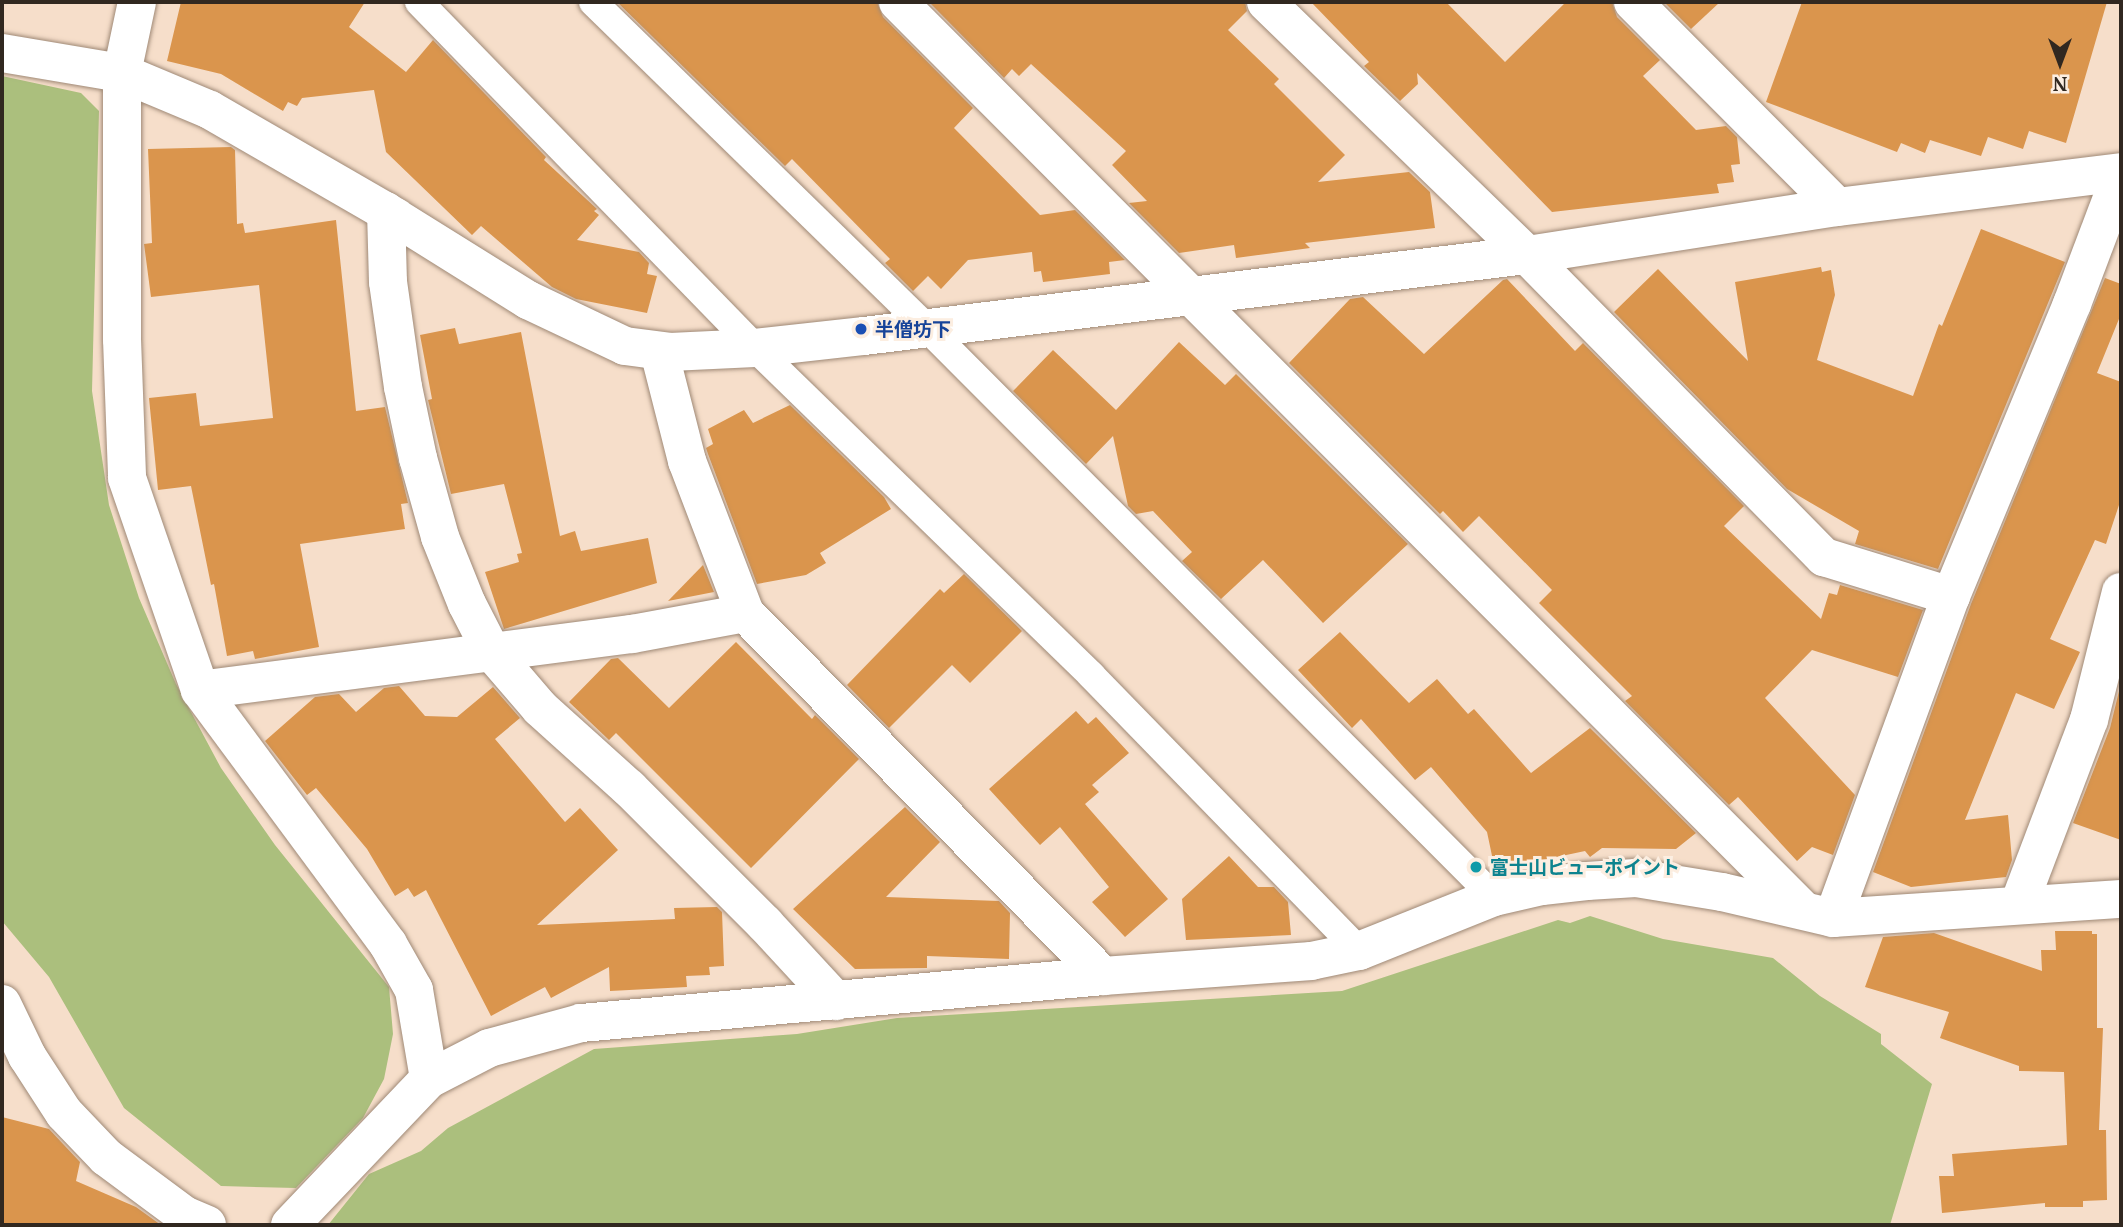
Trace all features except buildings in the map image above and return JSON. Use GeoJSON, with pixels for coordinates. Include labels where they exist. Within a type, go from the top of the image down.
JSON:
{"type":"FeatureCollection","features":[{"type":"Feature","properties":{"kind":"street"},"geometry":{"type":"LineString","coordinates":[[137,2],[122,73],[122,339],[127,478],[200,690],[388,944],[414,990],[429,1079]]}},
{"type":"Feature","properties":{"kind":"street"},"geometry":{"type":"LineString","coordinates":[[898,2],[1191,296],[1820,916]]}},
{"type":"Feature","properties":{"kind":"street"},"geometry":{"type":"LineString","coordinates":[[1266,2],[1527,255],[1824,557],[1951,596]]}},
{"type":"Feature","properties":{"kind":"street"},"geometry":{"type":"LineString","coordinates":[[1633,2],[1837,208]]}},
{"type":"Feature","properties":{"kind":"street"},"geometry":{"type":"LineString","coordinates":[[2,53],[122,73],[210,110],[386,211],[528,300],[625,346],[659,351],[755,348],[1191,296],[1527,255],[1837,208],[2121,173],[2072,304],[1820,916]]}},
{"type":"Feature","properties":{"kind":"street"},"geometry":{"type":"LineString","coordinates":[[386,211],[388,282],[402,387],[418,458],[440,537],[467,604],[491,651],[540,708],[629,788],[836,1001]]}},
{"type":"Feature","properties":{"kind":"street"},"geometry":{"type":"LineString","coordinates":[[659,351],[687,461],[746,613],[1103,976]]}},
{"type":"Feature","properties":{"kind":"street"},"geometry":{"type":"LineString","coordinates":[[2018,904],[2089,720],[2121,592]]}},
{"type":"Feature","properties":{"kind":"street"},"geometry":{"type":"LineString","coordinates":[[200,690],[632,634],[746,613]]}},
{"type":"Feature","properties":{"kind":"street"},"geometry":{"type":"LineString","coordinates":[[290,1225],[429,1079],[489,1048],[581,1023],[1103,976],[1311,961],[1359,951],[1494,897],[1542,886],[1636,878],[1722,892],[1820,916],[2121,899]]}},
{"type":"Feature","properties":{"kind":"street"},"geometry":{"type":"LineString","coordinates":[[2,1004],[27,1056],[64,1113],[106,1157],[184,1215],[207,1225]]}},
{"type":"Feature","properties":{"kind":"lane"},"geometry":{"type":"LineString","coordinates":[[419,2],[755,348],[1091,675],[1359,951]]}},
{"type":"Feature","properties":{"kind":"lane"},"geometry":{"type":"LineString","coordinates":[[593,2],[927,328],[1494,897]]}},
{"type":"Feature","properties":{"kind":"green space"},"geometry":{"type":"Polygon","coordinates":[[[2,76],[81,93],[99,111],[92,391],[109,505],[139,598],[176,684],[221,768],[275,845],[389,987],[393,1034],[384,1079],[363,1118],[296,1188],[221,1186],[124,1108],[49,977],[2,921],[2,76]]]}},
{"type":"Feature","properties":{"kind":"green space"},"geometry":{"type":"Polygon","coordinates":[[[1590,916],[1663,939],[1773,958],[1820,996],[1881,1034],[1881,1044],[1932,1084],[1890,1225],[328,1225],[369,1174],[421,1151],[448,1128],[594,1049],[797,1034],[897,1018],[1342,991],[1558,920],[1570,923],[1590,916]]]}},
{"type":"Feature","properties":{"kind":"place","name":"半僧坊下"},"geometry":{"type":"Point","coordinates":[861,329]}},
{"type":"Feature","properties":{"kind":"place","name":"富士山ビューポイント"},"geometry":{"type":"Point","coordinates":[1476,867]}}]}
